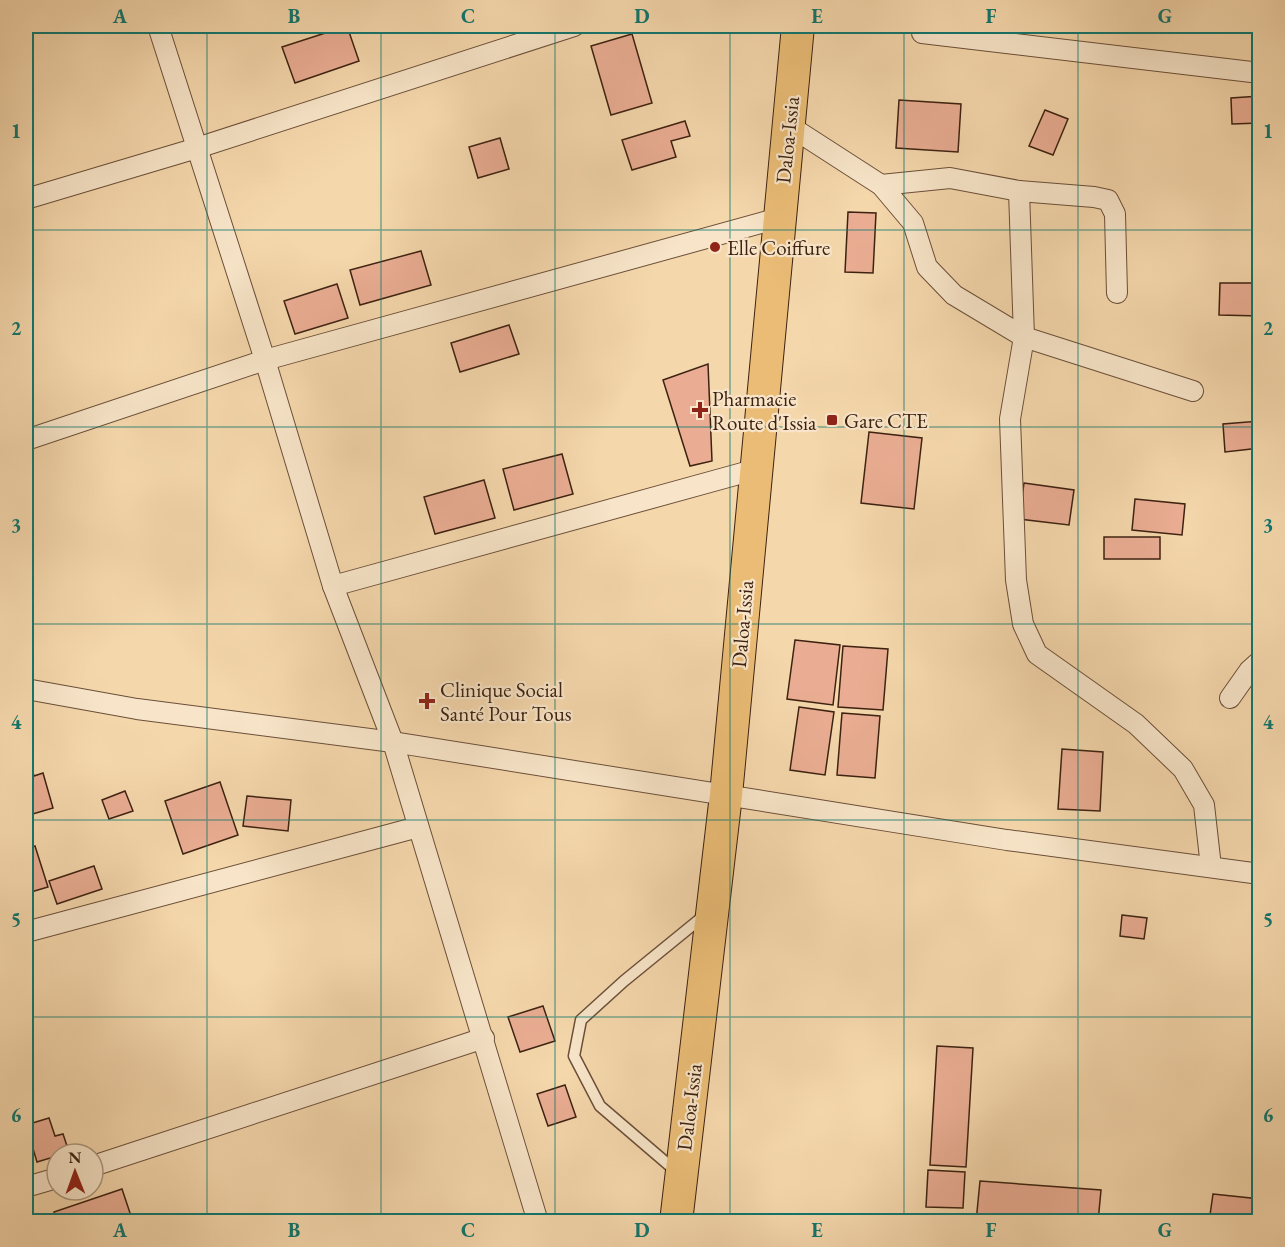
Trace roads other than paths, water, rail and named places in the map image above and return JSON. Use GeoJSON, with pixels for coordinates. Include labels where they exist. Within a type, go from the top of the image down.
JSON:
{"type":"FeatureCollection","features":[{"type":"Feature","properties":{"kind":"main road","name":"Daloa-Issia"},"geometry":{"type":"LineString","coordinates":[[676,1221],[726,795],[798,26]]}},
{"type":"Feature","properties":{"kind":"street"},"geometry":{"type":"LineString","coordinates":[[158,26],[265,360],[333,586],[393,742],[538,1221]]}},
{"type":"Feature","properties":{"kind":"street"},"geometry":{"type":"LineString","coordinates":[[26,199],[197,148],[574,26]]}},
{"type":"Feature","properties":{"kind":"street"},"geometry":{"type":"LineString","coordinates":[[922,33],[1260,73]]}},
{"type":"Feature","properties":{"kind":"street"},"geometry":{"type":"LineString","coordinates":[[788,125],[881,185],[913,223],[927,267],[954,295],[1023,338],[1193,391]]}},
{"type":"Feature","properties":{"kind":"street"},"geometry":{"type":"LineString","coordinates":[[881,185],[950,178],[1018,191],[1108,200],[1115,214],[1117,292]]}},
{"type":"Feature","properties":{"kind":"street"},"geometry":{"type":"LineString","coordinates":[[1018,191],[1023,338],[1010,419],[1016,580],[1023,624],[1037,654],[1136,723],[1183,769],[1204,805],[1211,867]]}},
{"type":"Feature","properties":{"kind":"street"},"geometry":{"type":"LineString","coordinates":[[26,440],[265,360],[779,218]]}},
{"type":"Feature","properties":{"kind":"street"},"geometry":{"type":"LineString","coordinates":[[333,586],[757,469]]}},
{"type":"Feature","properties":{"kind":"street"},"geometry":{"type":"LineString","coordinates":[[1230,698],[1260,661]]}},
{"type":"Feature","properties":{"kind":"street"},"geometry":{"type":"LineString","coordinates":[[26,689],[137,709],[393,742],[1007,840],[1260,874]]}},
{"type":"Feature","properties":{"kind":"street"},"geometry":{"type":"LineString","coordinates":[[26,932],[418,826]]}},
{"type":"Feature","properties":{"kind":"street"},"geometry":{"type":"LineString","coordinates":[[105,1162],[484,1038]]}},
{"type":"Feature","properties":{"kind":"street"},"geometry":{"type":"LineString","coordinates":[[26,1187],[45,1181]]}},
{"type":"Feature","properties":{"kind":"lane"},"geometry":{"type":"LineString","coordinates":[[681,1176],[600,1106],[574,1056],[581,1020],[624,981],[712,909]]}},
{"type":"Feature","properties":{"kind":"place","name":"Elle Coiffure"},"geometry":{"type":"Point","coordinates":[715,247]}},
{"type":"Feature","properties":{"kind":"place","name":"Pharmacie Route d'Issia"},"geometry":{"type":"Point","coordinates":[700,410]}},
{"type":"Feature","properties":{"kind":"place","name":"Gare CTE"},"geometry":{"type":"Point","coordinates":[832,420]}},
{"type":"Feature","properties":{"kind":"place","name":"Clinique Social Santé Pour Tous"},"geometry":{"type":"Point","coordinates":[427,701]}}]}
